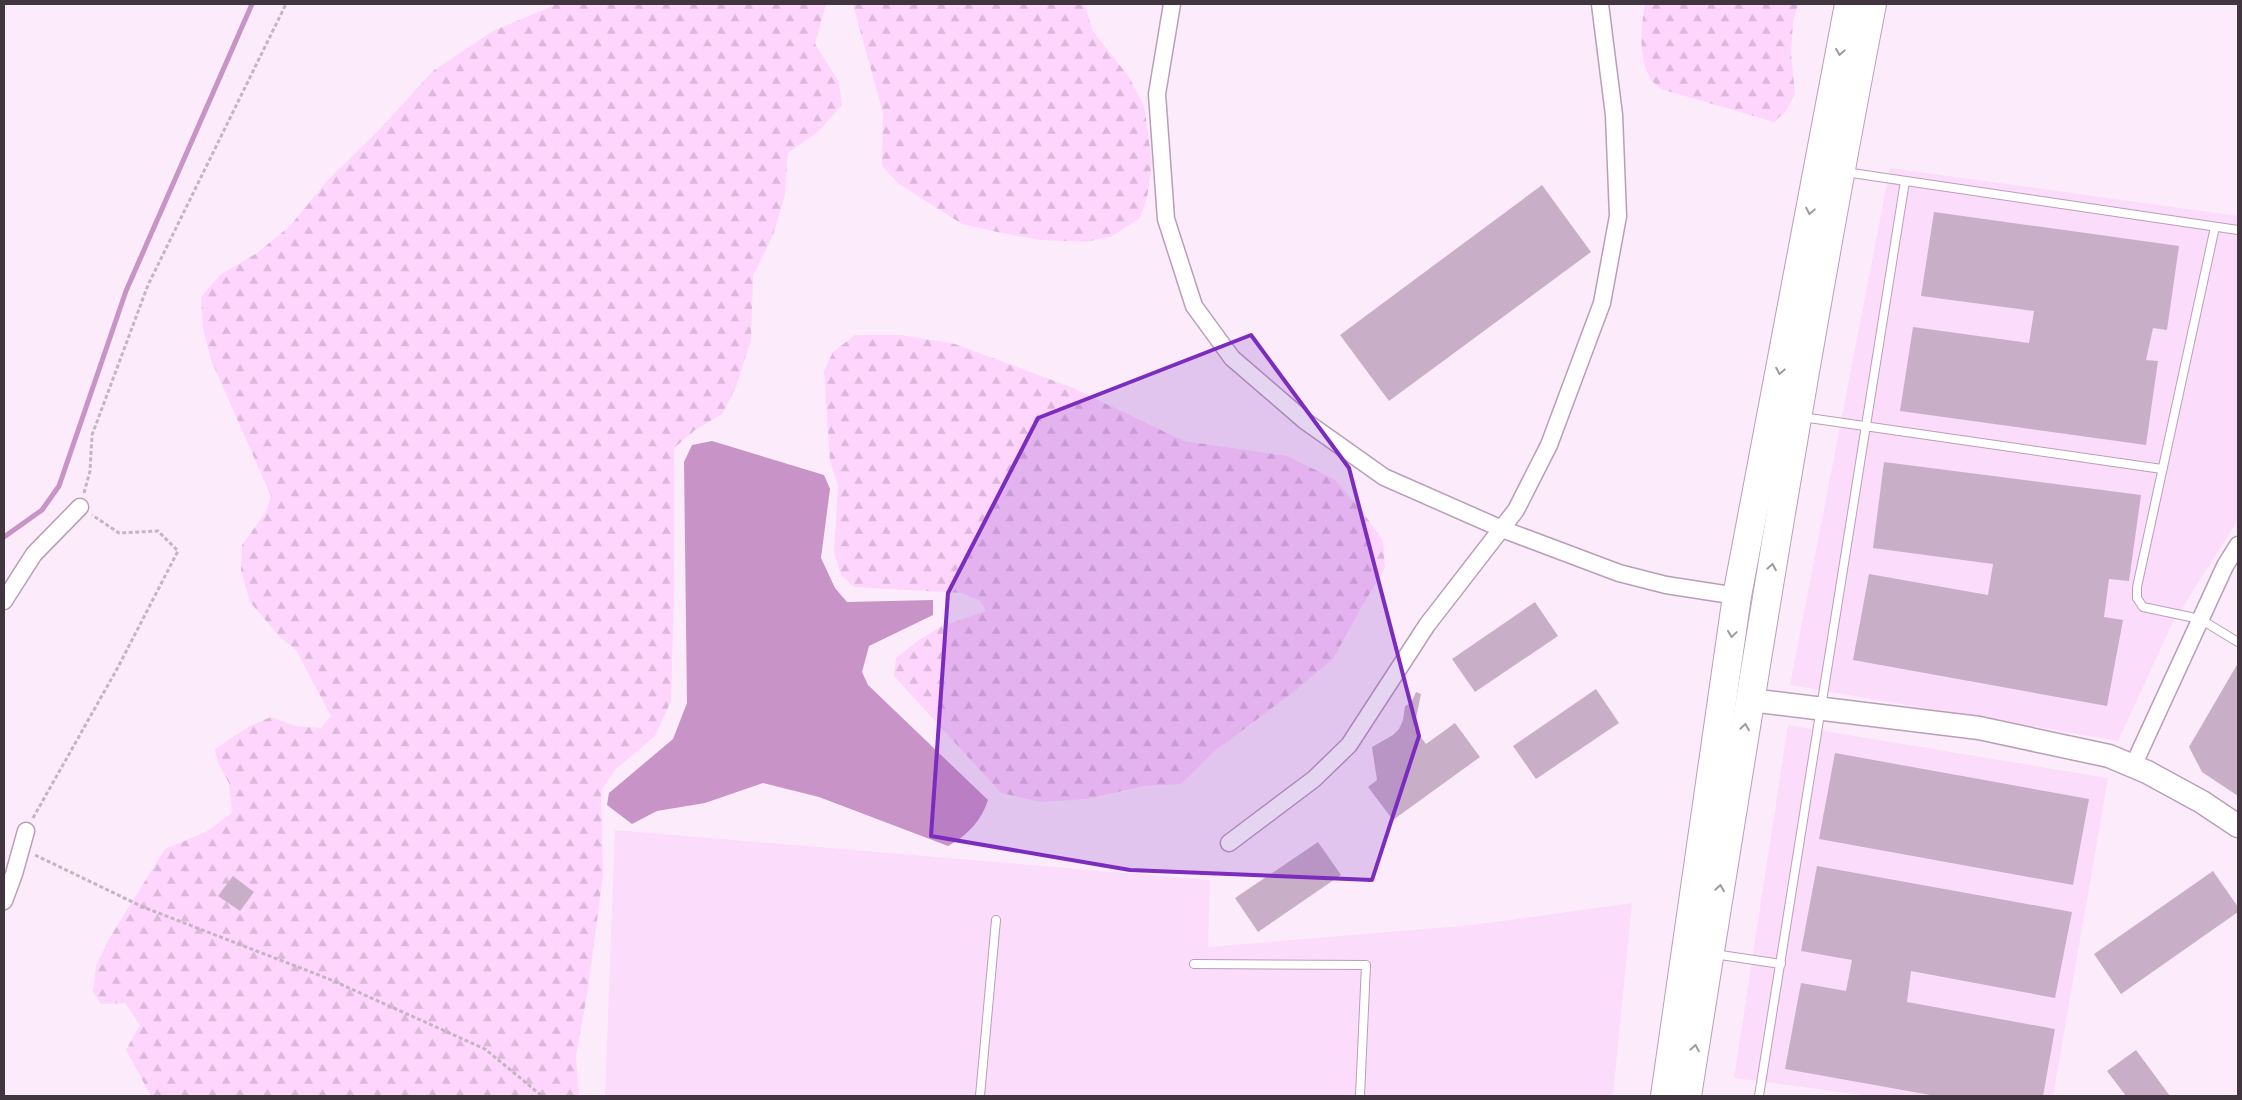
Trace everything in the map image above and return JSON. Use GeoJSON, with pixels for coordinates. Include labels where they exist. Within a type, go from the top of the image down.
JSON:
{"type":"FeatureCollection","features":[{"type":"Feature","properties":{"kind":"highway"},"geometry":{"type":"LineString","coordinates":[[1665,1096],[1737,596],[1849,4]]}},
{"type":"Feature","properties":{"kind":"highway"},"geometry":{"type":"LineString","coordinates":[[1687,1096],[1750,700],[1798,416],[1840,171],[1872,4]]}},
{"type":"Feature","properties":{"kind":"street"},"geometry":{"type":"LineString","coordinates":[[1172,4],[1157,94],[1166,220],[1194,306],[1232,358],[1305,421],[1384,477],[1502,529],[1619,573],[1666,585],[1737,596]]}},
{"type":"Feature","properties":{"kind":"street"},"geometry":{"type":"LineString","coordinates":[[1229,844],[1314,779],[1349,745],[1427,625],[1516,510],[1549,445],[1604,294],[1618,216],[1614,115],[1600,4]]}},
{"type":"Feature","properties":{"kind":"street"},"geometry":{"type":"LineString","coordinates":[[4,601],[34,554],[80,506]]}},
{"type":"Feature","properties":{"kind":"street"},"geometry":{"type":"LineString","coordinates":[[2133,766],[2225,566],[2238,546]]}},
{"type":"Feature","properties":{"kind":"street"},"geometry":{"type":"LineString","coordinates":[[1750,700],[1821,707],[1978,728],[2110,756],[2202,802],[2238,826]]}},
{"type":"Feature","properties":{"kind":"street"},"geometry":{"type":"LineString","coordinates":[[4,901],[26,831]]}},
{"type":"Feature","properties":{"kind":"lane"},"geometry":{"type":"LineString","coordinates":[[1840,171],[2238,230]]}},
{"type":"Feature","properties":{"kind":"lane"},"geometry":{"type":"LineString","coordinates":[[1759,1096],[1905,181]]}},
{"type":"Feature","properties":{"kind":"lane"},"geometry":{"type":"LineString","coordinates":[[2215,227],[2137,587],[2137,598],[2143,607],[2200,619],[2238,642]]}},
{"type":"Feature","properties":{"kind":"lane"},"geometry":{"type":"LineString","coordinates":[[1798,416],[2162,469]]}},
{"type":"Feature","properties":{"kind":"lane"},"geometry":{"type":"LineString","coordinates":[[980,1096],[996,920]]}},
{"type":"Feature","properties":{"kind":"lane"},"geometry":{"type":"LineString","coordinates":[[1710,953],[1780,964]]}},
{"type":"Feature","properties":{"kind":"lane"},"geometry":{"type":"LineString","coordinates":[[1194,964],[1366,964],[1360,1096]]}},
{"type":"Feature","properties":{"kind":"path"},"geometry":{"type":"LineString","coordinates":[[26,831],[117,669],[178,551],[158,531],[119,533],[80,506],[90,470],[92,435],[148,285],[286,4]]}},
{"type":"Feature","properties":{"kind":"path"},"geometry":{"type":"LineString","coordinates":[[21,848],[143,907],[330,979],[484,1049],[542,1096]]}},
{"type":"Feature","properties":{"kind":"highlighted area"},"geometry":{"type":"Polygon","coordinates":[[[1251,335],[1349,468],[1419,736],[1372,880],[1130,870],[931,836],[948,593],[1038,418],[1251,335]]]}},
{"type":"Feature","properties":{"kind":"shaded area"},"geometry":{"type":"Polygon","coordinates":[[[1890,168],[2238,216],[2238,520],[2172,624],[2118,741],[1790,685],[1890,168]]]}},
{"type":"Feature","properties":{"kind":"shaded area"},"geometry":{"type":"Polygon","coordinates":[[[712,441],[824,475],[830,489],[821,558],[835,588],[847,602],[933,600],[933,615],[869,646],[862,672],[868,685],[988,800],[978,821],[955,842],[948,846],[819,797],[763,783],[705,803],[657,811],[632,824],[607,805],[609,793],[673,739],[687,703],[684,462],[692,445],[712,441]]]}},
{"type":"Feature","properties":{"kind":"shaded area"},"geometry":{"type":"Polygon","coordinates":[[[1788,725],[2108,778],[2053,1096],[1870,1096],[1734,1078],[1788,725]]]}},
{"type":"Feature","properties":{"kind":"shaded area"},"geometry":{"type":"Polygon","coordinates":[[[615,830],[1210,880],[1208,947],[1473,925],[1632,903],[1613,1096],[605,1096],[615,830]]]}},
{"type":"Feature","properties":{"kind":"green space"},"geometry":{"type":"Polygon","coordinates":[[[557,4],[826,4],[815,44],[839,82],[842,105],[818,132],[788,153],[785,195],[773,235],[753,276],[751,340],[736,387],[722,414],[695,430],[674,448],[674,593],[671,701],[655,736],[616,769],[601,790],[603,875],[588,989],[576,1056],[579,1096],[151,1096],[126,1050],[140,1025],[125,1003],[101,1004],[93,992],[96,966],[109,939],[165,849],[206,832],[232,813],[229,783],[218,763],[215,749],[248,727],[271,717],[295,726],[321,728],[331,716],[296,650],[280,637],[250,602],[241,571],[242,545],[266,512],[271,496],[211,360],[203,328],[201,297],[220,275],[257,253],[290,226],[327,181],[378,131],[433,71],[493,31],[557,4]]]}},
{"type":"Feature","properties":{"kind":"green space"},"geometry":{"type":"Polygon","coordinates":[[[853,4],[1085,4],[1092,30],[1129,77],[1144,106],[1152,162],[1147,198],[1140,218],[1112,236],[1086,242],[1041,240],[962,224],[899,184],[882,166],[883,113],[853,4]]]}},
{"type":"Feature","properties":{"kind":"green space"},"geometry":{"type":"Polygon","coordinates":[[[1645,4],[1798,4],[1793,22],[1791,53],[1795,94],[1786,111],[1774,122],[1661,89],[1650,78],[1646,70],[1642,51],[1642,22],[1645,4]]]}},
{"type":"Feature","properties":{"kind":"green space"},"geometry":{"type":"Polygon","coordinates":[[[855,335],[901,335],[955,344],[1073,388],[1184,441],[1287,456],[1334,479],[1363,512],[1383,541],[1385,568],[1333,659],[1292,693],[1216,750],[1181,784],[1144,786],[1087,799],[1041,802],[1001,793],[894,676],[896,658],[919,640],[942,626],[986,611],[980,601],[962,593],[854,587],[841,575],[834,552],[838,485],[830,461],[824,371],[833,352],[855,335]]]}},
{"type":"Feature","properties":{"kind":"building"},"geometry":{"type":"Polygon","coordinates":[[[1542,185],[1591,252],[1389,401],[1340,335],[1542,185]]]}},
{"type":"Feature","properties":{"kind":"building"},"geometry":{"type":"Polygon","coordinates":[[[1934,212],[2179,246],[2167,330],[2153,328],[2146,360],[2158,361],[2146,445],[1900,411],[1913,327],[2029,343],[2034,311],[1921,296],[1934,212]]]}},
{"type":"Feature","properties":{"kind":"building"},"geometry":{"type":"Polygon","coordinates":[[[1884,462],[2141,495],[2129,581],[2109,579],[2104,617],[2123,620],[2107,706],[1853,660],[1869,574],[1988,595],[1993,564],[1873,548],[1884,462]]]}},
{"type":"Feature","properties":{"kind":"building"},"geometry":{"type":"Polygon","coordinates":[[[1535,602],[1558,636],[1475,692],[1452,659],[1535,602]]]}},
{"type":"Feature","properties":{"kind":"building"},"geometry":{"type":"Polygon","coordinates":[[[2238,663],[2238,796],[2202,772],[2189,747],[2238,663]]]}},
{"type":"Feature","properties":{"kind":"building"},"geometry":{"type":"Polygon","coordinates":[[[1596,689],[1619,723],[1536,779],[1513,746],[1596,689]]]}},
{"type":"Feature","properties":{"kind":"building"},"geometry":{"type":"Polygon","coordinates":[[[1416,692],[1421,694],[1414,728],[1426,744],[1455,723],[1480,757],[1393,820],[1368,787],[1377,780],[1372,747],[1393,735],[1399,729],[1403,720],[1405,706],[1411,703],[1416,692]]]}},
{"type":"Feature","properties":{"kind":"building"},"geometry":{"type":"Polygon","coordinates":[[[1835,753],[2089,799],[2073,885],[1819,839],[1835,753]]]}},
{"type":"Feature","properties":{"kind":"building"},"geometry":{"type":"Polygon","coordinates":[[[1318,842],[1341,875],[1258,932],[1235,898],[1318,842]]]}},
{"type":"Feature","properties":{"kind":"building"},"geometry":{"type":"Polygon","coordinates":[[[1817,866],[2072,912],[2055,998],[1911,971],[1907,1002],[2055,1029],[2043,1096],[1936,1096],[1785,1069],[1801,983],[1846,991],[1852,960],[1801,951],[1817,866]]]}},
{"type":"Feature","properties":{"kind":"building"},"geometry":{"type":"Polygon","coordinates":[[[2213,871],[2238,907],[2238,912],[2121,994],[2094,954],[2213,871]]]}},
{"type":"Feature","properties":{"kind":"building"},"geometry":{"type":"Polygon","coordinates":[[[233,876],[254,892],[240,911],[218,896],[233,876]]]}},
{"type":"Feature","properties":{"kind":"building"},"geometry":{"type":"Polygon","coordinates":[[[2136,1050],[2170,1096],[2126,1096],[2107,1071],[2136,1050]]]}},
{"type":"Feature","properties":{"kind":"waterway"},"geometry":{"type":"LineString","coordinates":[[4,537],[42,510],[59,486],[126,291],[252,4]]}}]}
